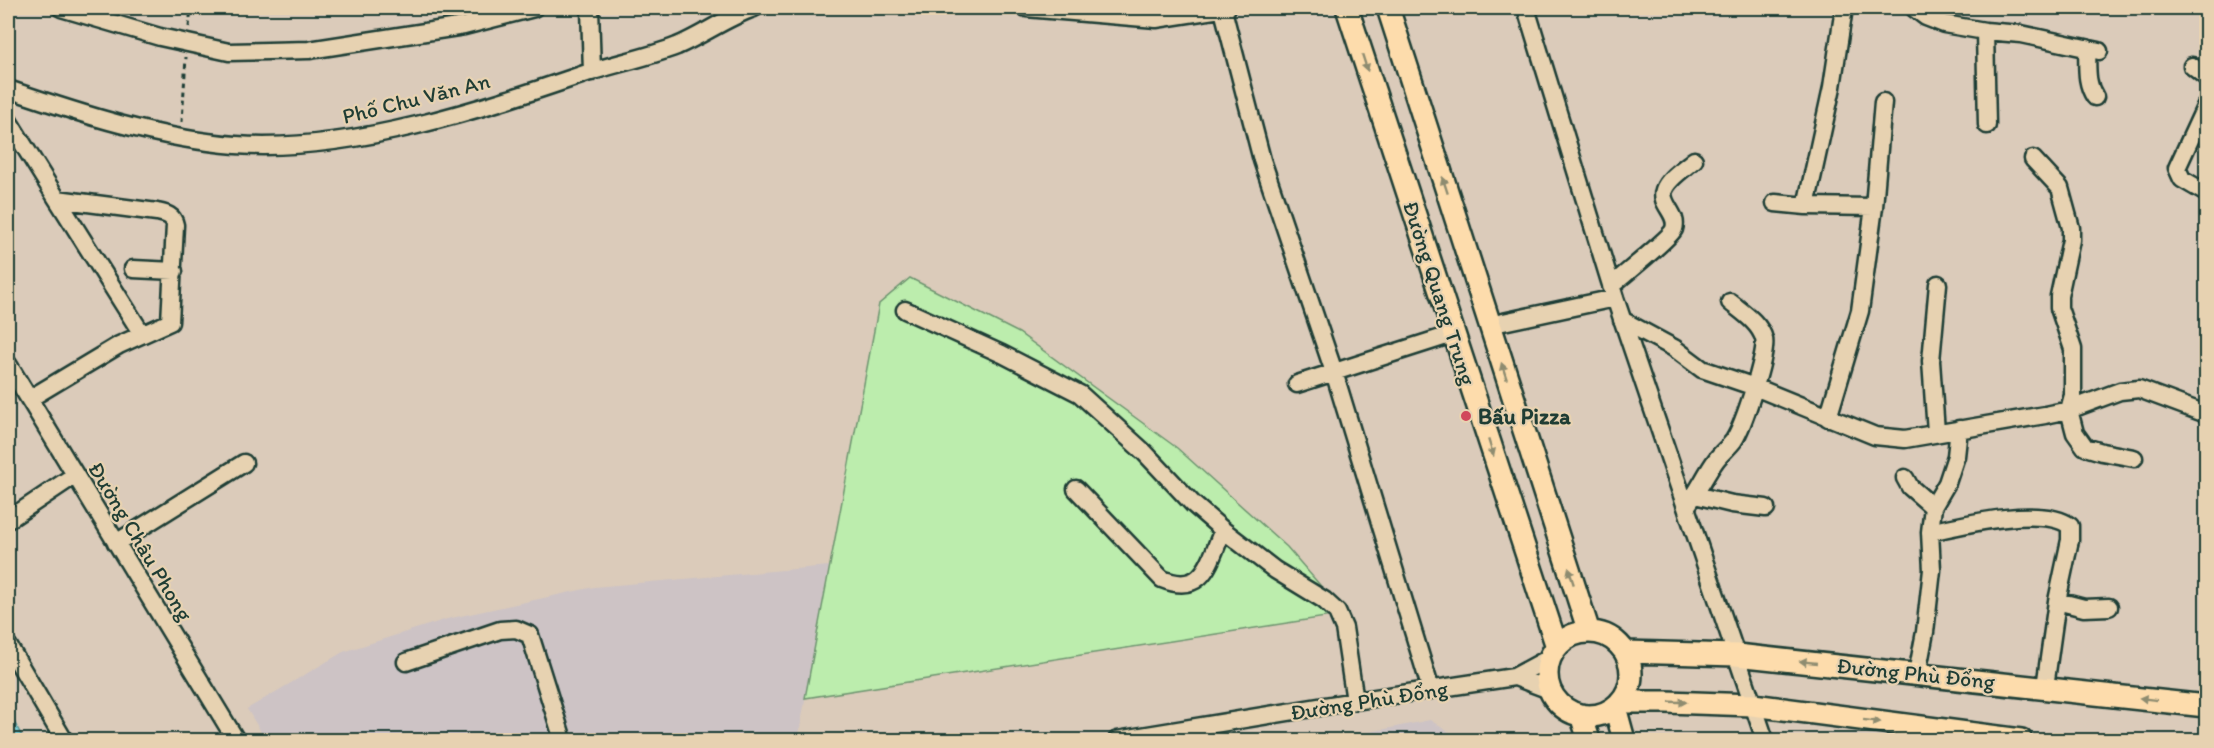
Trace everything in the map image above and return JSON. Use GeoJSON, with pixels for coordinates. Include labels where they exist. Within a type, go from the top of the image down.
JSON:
{"type":"FeatureCollection","features":[{"type":"Feature","properties":{"kind":"main road","name":"Đường Quang Trung"},"geometry":{"type":"LineString","coordinates":[[1347,8],[1554,652]]}},
{"type":"Feature","properties":{"kind":"main road","name":"Đường Quang Trung"},"geometry":{"type":"LineString","coordinates":[[1388,8],[1589,632]]}},
{"type":"Feature","properties":{"kind":"main road"},"geometry":{"type":"LineString","coordinates":[[1624,741],[1617,705],[1627,691],[1631,678],[1630,664],[1625,652],[1610,637],[1600,633],[1589,632],[1572,636],[1554,652],[1548,674],[1552,691],[1563,707],[1581,715],[1599,714],[1617,705],[1753,705],[2021,741]]}},
{"type":"Feature","properties":{"kind":"main road","name":"Đường Phù Đổng"},"geometry":{"type":"LineString","coordinates":[[1625,652],[1737,655],[2206,706]]}},
{"type":"Feature","properties":{"kind":"main road"},"geometry":{"type":"LineString","coordinates":[[1581,715],[1589,741]]}},
{"type":"Feature","properties":{"kind":"street"},"geometry":{"type":"LineString","coordinates":[[61,8],[187,43],[229,52],[309,50],[464,26],[534,8]]}},
{"type":"Feature","properties":{"kind":"street"},"geometry":{"type":"LineString","coordinates":[[590,8],[592,72]]}},
{"type":"Feature","properties":{"kind":"street","name":"Phố Chu Văn An"},"geometry":{"type":"LineString","coordinates":[[8,89],[56,105],[167,135],[237,145],[305,145],[395,131],[542,89],[677,46],[753,8]]}},
{"type":"Feature","properties":{"kind":"street"},"geometry":{"type":"LineString","coordinates":[[1026,8],[1156,19],[1225,9],[1262,160],[1334,372],[1431,690]]}},
{"type":"Feature","properties":{"kind":"street"},"geometry":{"type":"LineString","coordinates":[[1526,8],[1622,320],[1690,501],[1765,741]]}},
{"type":"Feature","properties":{"kind":"street"},"geometry":{"type":"LineString","coordinates":[[1806,206],[1832,87],[1844,8]]}},
{"type":"Feature","properties":{"kind":"street"},"geometry":{"type":"LineString","coordinates":[[1914,8],[1926,17],[1944,24],[2021,34],[2093,50],[2087,81],[2095,97]]}},
{"type":"Feature","properties":{"kind":"street"},"geometry":{"type":"LineString","coordinates":[[1985,31],[1987,125]]}},
{"type":"Feature","properties":{"kind":"street"},"geometry":{"type":"LineString","coordinates":[[2192,66],[2206,76]]}},
{"type":"Feature","properties":{"kind":"street"},"geometry":{"type":"LineString","coordinates":[[1828,418],[1860,311],[1874,207],[1883,102]]}},
{"type":"Feature","properties":{"kind":"street"},"geometry":{"type":"LineString","coordinates":[[2206,105],[2177,168],[2182,179],[2206,193]]}},
{"type":"Feature","properties":{"kind":"street"},"geometry":{"type":"LineString","coordinates":[[8,120],[142,334]]}},
{"type":"Feature","properties":{"kind":"street"},"geometry":{"type":"LineString","coordinates":[[2033,159],[2060,188],[2071,228],[2059,308],[2073,348],[2073,395],[2069,410],[2075,432],[2085,447],[2134,458]]}},
{"type":"Feature","properties":{"kind":"street"},"geometry":{"type":"LineString","coordinates":[[1490,325],[1613,292],[1672,232],[1674,217],[1664,199],[1663,191],[1668,183],[1694,160]]}},
{"type":"Feature","properties":{"kind":"street"},"geometry":{"type":"LineString","coordinates":[[29,399],[119,345],[170,322],[174,271],[174,219],[169,215],[142,209],[57,199]]}},
{"type":"Feature","properties":{"kind":"street"},"geometry":{"type":"LineString","coordinates":[[1775,203],[1874,207]]}},
{"type":"Feature","properties":{"kind":"street"},"geometry":{"type":"LineString","coordinates":[[133,269],[174,271]]}},
{"type":"Feature","properties":{"kind":"street"},"geometry":{"type":"LineString","coordinates":[[1936,432],[1930,361],[1938,284]]}},
{"type":"Feature","properties":{"kind":"street"},"geometry":{"type":"LineString","coordinates":[[1690,501],[1716,460],[1734,440],[1755,387],[1765,345],[1764,336],[1755,323],[1730,303]]}},
{"type":"Feature","properties":{"kind":"street"},"geometry":{"type":"LineString","coordinates":[[905,310],[1002,354],[1080,394],[1145,453],[1193,504],[1222,530],[1337,612],[1344,628],[1355,701]]}},
{"type":"Feature","properties":{"kind":"street"},"geometry":{"type":"LineString","coordinates":[[1622,320],[1674,348],[1702,369],[1755,387],[1875,436],[1905,439],[2069,410],[2120,391],[2139,388],[2206,414]]}},
{"type":"Feature","properties":{"kind":"street"},"geometry":{"type":"LineString","coordinates":[[1297,384],[1453,334]]}},
{"type":"Feature","properties":{"kind":"street","name":"Đường Châu Phong"},"geometry":{"type":"LineString","coordinates":[[8,364],[236,741]]}},
{"type":"Feature","properties":{"kind":"street"},"geometry":{"type":"LineString","coordinates":[[1917,674],[1925,632],[1932,570],[1930,532],[1933,507],[1947,483],[1956,456],[1959,429]]}},
{"type":"Feature","properties":{"kind":"street"},"geometry":{"type":"LineString","coordinates":[[116,543],[244,463]]}},
{"type":"Feature","properties":{"kind":"street"},"geometry":{"type":"LineString","coordinates":[[8,520],[75,475]]}},
{"type":"Feature","properties":{"kind":"street"},"geometry":{"type":"LineString","coordinates":[[1905,478],[1910,487],[1933,507]]}},
{"type":"Feature","properties":{"kind":"street"},"geometry":{"type":"LineString","coordinates":[[1076,489],[1162,579],[1177,585],[1192,583],[1199,578],[1222,530]]}},
{"type":"Feature","properties":{"kind":"street"},"geometry":{"type":"LineString","coordinates":[[1690,501],[1766,508]]}},
{"type":"Feature","properties":{"kind":"street"},"geometry":{"type":"LineString","coordinates":[[1930,532],[2020,517],[2040,517],[2070,526],[2056,601],[2044,687]]}},
{"type":"Feature","properties":{"kind":"street"},"geometry":{"type":"LineString","coordinates":[[2056,601],[2084,608],[2109,607]]}},
{"type":"Feature","properties":{"kind":"street"},"geometry":{"type":"LineString","coordinates":[[406,662],[500,630],[516,629],[530,635],[563,741]]}},
{"type":"Feature","properties":{"kind":"street"},"geometry":{"type":"LineString","coordinates":[[8,649],[64,741]]}},
{"type":"Feature","properties":{"kind":"street","name":"Đường Phù Đổng"},"geometry":{"type":"LineString","coordinates":[[1117,741],[1515,677],[1554,652]]}},
{"type":"Feature","properties":{"kind":"street","name":"Đường Phù Đổng"},"geometry":{"type":"LineString","coordinates":[[1515,677],[1552,691]]}},
{"type":"Feature","properties":{"kind":"path"},"geometry":{"type":"LineString","coordinates":[[181,137],[191,8]]}},
{"type":"Feature","properties":{"kind":"shaded area"},"geometry":{"type":"Polygon","coordinates":[[[829,566],[798,740],[266,740],[247,709],[343,652],[447,619],[594,587],[829,566]]]}},
{"type":"Feature","properties":{"kind":"shaded area"},"geometry":{"type":"Polygon","coordinates":[[[1430,720],[1461,740],[1331,740],[1430,720]]]}},
{"type":"Feature","properties":{"kind":"green space"},"geometry":{"type":"Polygon","coordinates":[[[910,278],[1019,333],[1177,448],[1287,547],[1345,614],[805,698],[879,304],[910,278]]]}},
{"type":"Feature","properties":{"kind":"water"},"geometry":{"type":"Polygon","coordinates":[[[8,711],[24,740],[8,740],[8,711]]]}},
{"type":"Feature","properties":{"kind":"place","name":"Bấu Pizza"},"geometry":{"type":"Point","coordinates":[1466,416]}}]}
